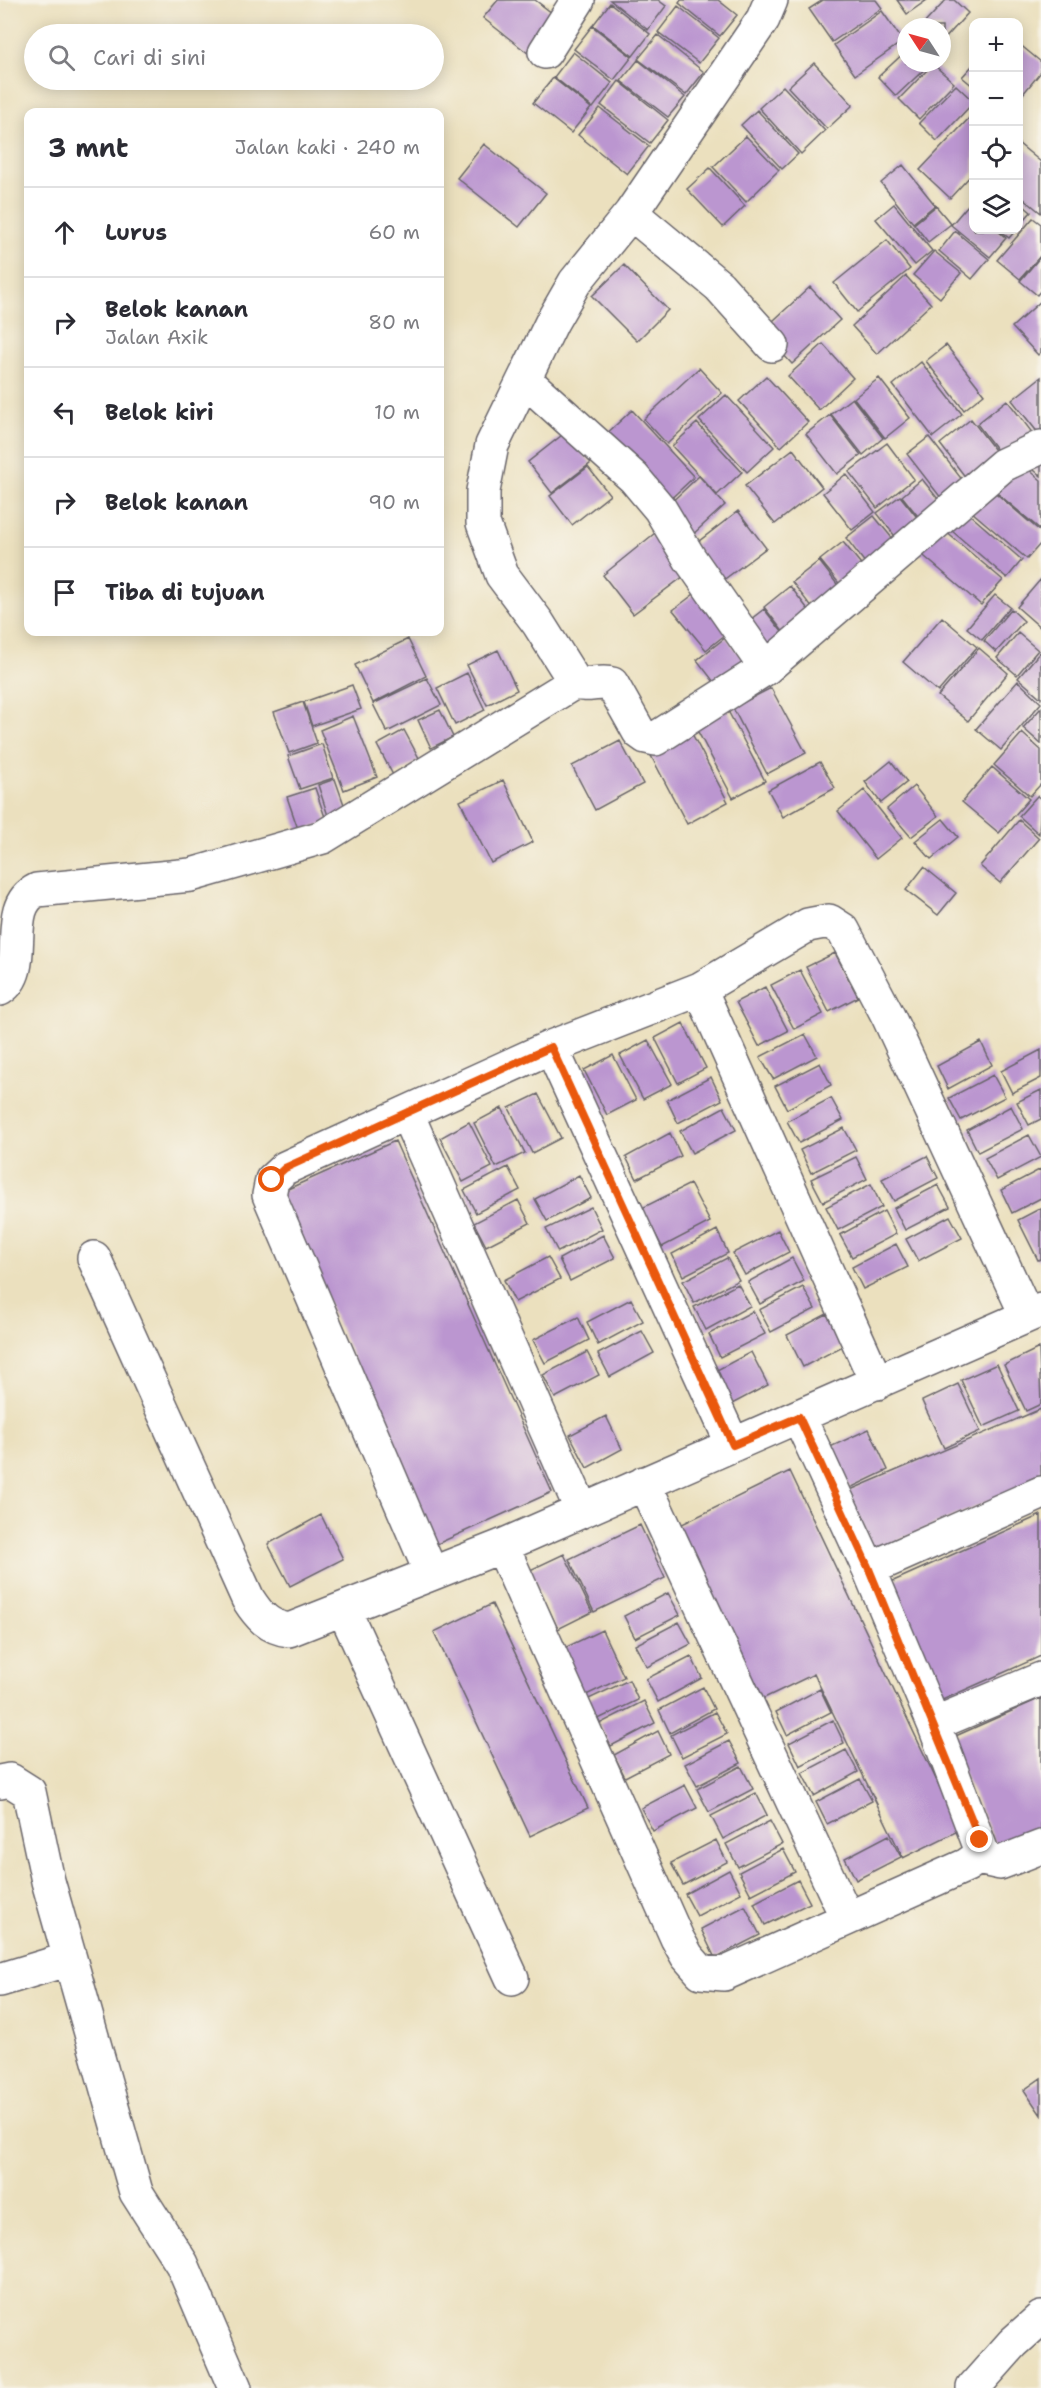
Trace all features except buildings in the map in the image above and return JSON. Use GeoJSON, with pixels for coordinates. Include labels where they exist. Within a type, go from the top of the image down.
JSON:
{"type":"FeatureCollection","features":[{"type":"Feature","properties":{"kind":"street"},"geometry":{"type":"LineString","coordinates":[[545,52],[578,0]]}},
{"type":"Feature","properties":{"kind":"street"},"geometry":{"type":"LineString","coordinates":[[771,0],[763,19],[631,213],[575,282],[552,322],[492,445],[483,491],[483,523],[502,574],[538,624],[574,682],[580,685],[606,682],[612,684],[639,732],[655,739],[766,668],[1003,465],[1041,447]]}},
{"type":"Feature","properties":{"kind":"street"},"geometry":{"type":"LineString","coordinates":[[631,213],[719,286],[772,345]]}},
{"type":"Feature","properties":{"kind":"street"},"geometry":{"type":"LineString","coordinates":[[525,380],[634,478],[660,509],[690,559],[766,668]]}},
{"type":"Feature","properties":{"kind":"street"},"geometry":{"type":"LineString","coordinates":[[0,989],[12,976],[16,911],[28,894],[37,890],[190,875],[323,837],[574,682]]}},
{"type":"Feature","properties":{"kind":"street"},"geometry":{"type":"LineString","coordinates":[[94,1258],[248,1599],[262,1619],[278,1628],[289,1630],[344,1610],[502,1545],[877,1383],[1034,1313],[888,1016],[843,930],[829,921],[808,924],[700,989],[551,1047],[285,1168],[272,1180],[269,1195],[431,1573]]}},
{"type":"Feature","properties":{"kind":"street"},"geometry":{"type":"LineString","coordinates":[[700,989],[877,1383]]}},
{"type":"Feature","properties":{"kind":"street"},"geometry":{"type":"LineString","coordinates":[[551,1047],[733,1445]]}},
{"type":"Feature","properties":{"kind":"street"},"geometry":{"type":"LineString","coordinates":[[407,1114],[582,1511]]}},
{"type":"Feature","properties":{"kind":"street"},"geometry":{"type":"LineString","coordinates":[[502,1545],[677,1938],[687,1956],[701,1972],[724,1974],[967,1865],[977,1858],[981,1849],[980,1840],[934,1724],[869,1569],[799,1417]]}},
{"type":"Feature","properties":{"kind":"street"},"geometry":{"type":"LineString","coordinates":[[644,1483],[847,1918]]}},
{"type":"Feature","properties":{"kind":"street"},"geometry":{"type":"LineString","coordinates":[[869,1569],[1041,1493]]}},
{"type":"Feature","properties":{"kind":"street"},"geometry":{"type":"LineString","coordinates":[[344,1610],[512,1978]]}},
{"type":"Feature","properties":{"kind":"street"},"geometry":{"type":"LineString","coordinates":[[934,1724],[1041,1679]]}},
{"type":"Feature","properties":{"kind":"street"},"geometry":{"type":"LineString","coordinates":[[0,1782],[10,1780],[29,1792],[48,1881],[136,2192],[182,2264],[236,2388]]}},
{"type":"Feature","properties":{"kind":"street"},"geometry":{"type":"LineString","coordinates":[[977,1858],[1000,1863],[1041,1847]]}},
{"type":"Feature","properties":{"kind":"street"},"geometry":{"type":"LineString","coordinates":[[0,1980],[69,1959]]}},
{"type":"Feature","properties":{"kind":"street"},"geometry":{"type":"LineString","coordinates":[[973,2388],[1013,2343],[1041,2318]]}},
{"type":"Feature","properties":{"kind":"route"},"geometry":{"type":"LineString","coordinates":[[272,1180],[285,1168],[551,1047],[733,1445],[799,1417],[869,1569],[980,1840]]}}]}
